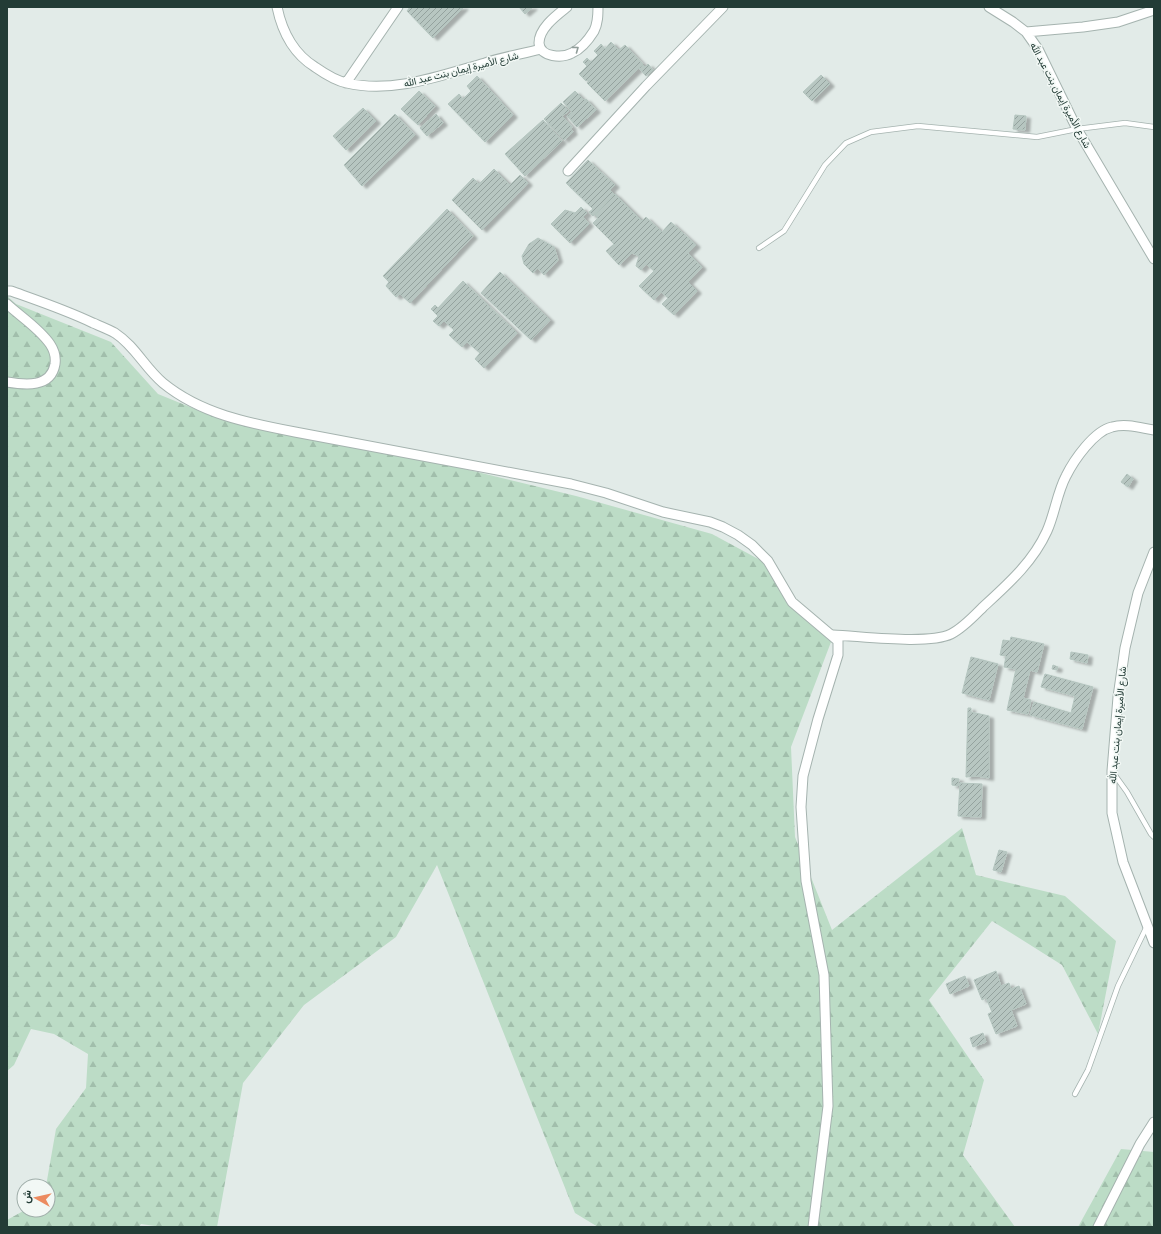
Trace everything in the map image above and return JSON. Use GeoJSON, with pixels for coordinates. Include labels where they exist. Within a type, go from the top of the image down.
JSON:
{"type":"FeatureCollection","features":[{"type":"Feature","properties":{"kind":"street","name":"شارع الأميرة إيمان بنت عبد الله"},"geometry":{"type":"LineString","coordinates":[[277,7],[285,32],[297,53],[328,76],[346,83],[364,86],[390,85],[417,81],[541,49]]}},
{"type":"Feature","properties":{"kind":"street"},"geometry":{"type":"LineString","coordinates":[[346,83],[398,7]]}},
{"type":"Feature","properties":{"kind":"street"},"geometry":{"type":"LineString","coordinates":[[567,7],[552,20],[540,38],[539,44],[541,49],[554,56],[567,55],[574,52],[589,38],[598,19],[598,7]]}},
{"type":"Feature","properties":{"kind":"street"},"geometry":{"type":"LineString","coordinates":[[568,171],[646,86],[723,7]]}},
{"type":"Feature","properties":{"kind":"street","name":"شارع الأميرة إيمان بنت عبد الله"},"geometry":{"type":"LineString","coordinates":[[989,7],[1026,32],[1038,49],[1077,129],[1154,259]]}},
{"type":"Feature","properties":{"kind":"street"},"geometry":{"type":"LineString","coordinates":[[1026,32],[1118,22],[1154,10]]}},
{"type":"Feature","properties":{"kind":"street"},"geometry":{"type":"LineString","coordinates":[[7,291],[11,291],[61,308],[114,332],[131,347],[154,374],[164,383],[204,409],[228,417],[281,429],[571,484],[663,512],[704,520],[723,526],[752,545],[768,561],[792,602],[838,640],[838,655],[818,719],[803,776],[801,800],[806,881],[824,975],[828,1106],[813,1227]]}},
{"type":"Feature","properties":{"kind":"street"},"geometry":{"type":"LineString","coordinates":[[7,304],[33,326],[49,344],[55,354],[56,361],[51,375],[43,382],[27,384],[7,382]]}},
{"type":"Feature","properties":{"kind":"street"},"geometry":{"type":"LineString","coordinates":[[833,635],[925,639],[950,634],[967,622],[1030,561],[1047,530],[1066,477],[1080,455],[1096,435],[1111,427],[1125,425],[1154,430]]}},
{"type":"Feature","properties":{"kind":"street","name":"شارع الأميرة إيمان بنت عبد الله"},"geometry":{"type":"LineString","coordinates":[[1154,552],[1138,593],[1125,648],[1118,697],[1112,771],[1112,813],[1123,862],[1154,943]]}},
{"type":"Feature","properties":{"kind":"street"},"geometry":{"type":"LineString","coordinates":[[1098,1227],[1140,1144],[1154,1122]]}},
{"type":"Feature","properties":{"kind":"lane"},"geometry":{"type":"LineString","coordinates":[[759,248],[784,231],[825,166],[846,143],[871,132],[918,126],[1037,137],[1077,129],[1125,123],[1154,127]]}},
{"type":"Feature","properties":{"kind":"lane"},"geometry":{"type":"LineString","coordinates":[[1112,771],[1127,792],[1154,837]]}},
{"type":"Feature","properties":{"kind":"lane"},"geometry":{"type":"LineString","coordinates":[[1076,1094],[1088,1070],[1118,986],[1147,926]]}},
{"type":"Feature","properties":{"kind":"green space"},"geometry":{"type":"Polygon","coordinates":[[[7,296],[16,304],[111,342],[158,394],[217,418],[428,460],[576,496],[712,534],[762,561],[788,605],[831,642],[791,747],[795,837],[832,930],[962,828],[976,875],[1065,896],[1116,941],[1098,1034],[1062,965],[992,921],[929,1000],[984,1080],[963,1155],[1015,1227],[598,1227],[575,1213],[437,865],[396,937],[304,1005],[243,1083],[217,1227],[162,1227],[141,1224],[139,1227],[7,1227],[7,1220],[16,1215],[16,1218],[56,1218],[56,1178],[47,1178],[56,1129],[86,1088],[88,1054],[54,1034],[31,1029],[14,1065],[7,1071],[7,296]]]}},
{"type":"Feature","properties":{"kind":"green space"},"geometry":{"type":"Polygon","coordinates":[[[1121,1149],[1154,1152],[1154,1227],[1078,1227],[1121,1149]]]}},
{"type":"Feature","properties":{"kind":"building"},"geometry":{"type":"Polygon","coordinates":[[[410,7],[464,7],[433,38],[407,11],[410,7]]]}},
{"type":"Feature","properties":{"kind":"building"},"geometry":{"type":"Polygon","coordinates":[[[519,7],[533,7],[525,14],[519,7]]]}},
{"type":"Feature","properties":{"kind":"building"},"geometry":{"type":"Polygon","coordinates":[[[611,42],[619,50],[625,45],[643,64],[605,101],[587,83],[589,81],[586,81],[579,74],[587,66],[583,62],[587,58],[591,62],[598,55],[594,51],[601,44],[605,49],[611,42]]]}},
{"type":"Feature","properties":{"kind":"building"},"geometry":{"type":"Polygon","coordinates":[[[648,64],[653,70],[646,76],[639,68],[643,65],[645,67],[648,64]]]}},
{"type":"Feature","properties":{"kind":"building"},"geometry":{"type":"Polygon","coordinates":[[[821,75],[830,84],[812,101],[803,92],[821,75]]]}},
{"type":"Feature","properties":{"kind":"building"},"geometry":{"type":"Polygon","coordinates":[[[477,76],[513,115],[485,142],[448,104],[459,94],[463,99],[471,91],[467,86],[477,76]]]}},
{"type":"Feature","properties":{"kind":"building"},"geometry":{"type":"Polygon","coordinates":[[[419,91],[435,106],[418,125],[401,109],[419,91]]]}},
{"type":"Feature","properties":{"kind":"building"},"geometry":{"type":"Polygon","coordinates":[[[575,91],[584,100],[586,99],[596,110],[577,127],[567,116],[572,112],[563,102],[575,91]]]}},
{"type":"Feature","properties":{"kind":"building"},"geometry":{"type":"Polygon","coordinates":[[[561,103],[569,111],[562,116],[572,127],[571,129],[573,132],[564,140],[544,119],[561,103]]]}},
{"type":"Feature","properties":{"kind":"building"},"geometry":{"type":"Polygon","coordinates":[[[363,108],[376,121],[346,150],[333,136],[363,108]]]}},
{"type":"Feature","properties":{"kind":"building"},"geometry":{"type":"Polygon","coordinates":[[[395,114],[415,135],[362,186],[344,165],[395,114]]]}},
{"type":"Feature","properties":{"kind":"building"},"geometry":{"type":"Polygon","coordinates":[[[436,114],[443,123],[427,136],[420,128],[436,114]]]}},
{"type":"Feature","properties":{"kind":"building"},"geometry":{"type":"Polygon","coordinates":[[[1015,115],[1026,116],[1025,130],[1013,129],[1015,115]]]}},
{"type":"Feature","properties":{"kind":"building"},"geometry":{"type":"Polygon","coordinates":[[[543,120],[562,141],[525,176],[505,154],[543,120]]]}},
{"type":"Feature","properties":{"kind":"building"},"geometry":{"type":"Polygon","coordinates":[[[588,160],[615,185],[610,190],[614,194],[593,216],[589,212],[593,209],[566,183],[588,160]]]}},
{"type":"Feature","properties":{"kind":"building"},"geometry":{"type":"Polygon","coordinates":[[[494,169],[510,185],[520,175],[528,183],[482,230],[452,200],[473,178],[479,184],[494,169]]]}},
{"type":"Feature","properties":{"kind":"building"},"geometry":{"type":"Polygon","coordinates":[[[615,194],[642,221],[646,217],[662,232],[671,222],[696,245],[688,253],[702,267],[688,282],[697,291],[674,315],[662,304],[668,298],[661,292],[654,300],[639,286],[654,271],[646,264],[641,270],[636,266],[639,256],[632,253],[619,265],[606,251],[614,244],[593,223],[598,218],[595,215],[615,194]]]}},
{"type":"Feature","properties":{"kind":"building"},"geometry":{"type":"Polygon","coordinates":[[[581,207],[587,213],[583,217],[589,224],[570,243],[551,224],[565,210],[575,213],[581,207]]]}},
{"type":"Feature","properties":{"kind":"building"},"geometry":{"type":"Polygon","coordinates":[[[447,209],[473,236],[410,303],[400,294],[396,297],[386,286],[389,282],[383,276],[447,209]]]}},
{"type":"Feature","properties":{"kind":"building"},"geometry":{"type":"Polygon","coordinates":[[[538,238],[554,247],[558,260],[544,275],[538,268],[533,273],[524,264],[522,256],[529,244],[538,238]]]}},
{"type":"Feature","properties":{"kind":"building"},"geometry":{"type":"Polygon","coordinates":[[[500,272],[550,320],[531,340],[481,293],[500,272]]]}},
{"type":"Feature","properties":{"kind":"building"},"geometry":{"type":"Polygon","coordinates":[[[463,281],[517,333],[484,368],[475,359],[480,353],[467,342],[462,347],[449,335],[454,330],[444,321],[439,326],[433,321],[438,316],[431,309],[435,305],[438,308],[463,281]]]}},
{"type":"Feature","properties":{"kind":"building"},"geometry":{"type":"Polygon","coordinates":[[[1127,474],[1133,479],[1128,487],[1121,482],[1127,474]]]}},
{"type":"Feature","properties":{"kind":"building"},"geometry":{"type":"Polygon","coordinates":[[[1011,637],[1044,644],[1037,672],[1030,670],[1023,698],[1031,700],[1028,714],[1007,710],[1016,669],[1004,667],[1006,656],[1000,655],[1003,640],[1010,641],[1011,637]]]}},
{"type":"Feature","properties":{"kind":"building"},"geometry":{"type":"Polygon","coordinates":[[[1071,652],[1088,655],[1087,663],[1070,659],[1071,652]]]}},
{"type":"Feature","properties":{"kind":"building"},"geometry":{"type":"Polygon","coordinates":[[[971,657],[998,664],[989,700],[962,693],[971,657]]]}},
{"type":"Feature","properties":{"kind":"building"},"geometry":{"type":"Polygon","coordinates":[[[1053,665],[1058,667],[1057,670],[1052,669],[1053,665]]]}},
{"type":"Feature","properties":{"kind":"building"},"geometry":{"type":"Polygon","coordinates":[[[1045,674],[1093,687],[1082,729],[1030,715],[1034,702],[1071,713],[1075,696],[1041,687],[1045,674]]]}},
{"type":"Feature","properties":{"kind":"building"},"geometry":{"type":"Polygon","coordinates":[[[968,708],[971,708],[971,712],[989,716],[989,778],[977,776],[966,777],[968,708]]]}},
{"type":"Feature","properties":{"kind":"building"},"geometry":{"type":"Polygon","coordinates":[[[952,778],[959,779],[958,786],[952,785],[952,778]]]}},
{"type":"Feature","properties":{"kind":"building"},"geometry":{"type":"Polygon","coordinates":[[[960,783],[982,784],[981,817],[958,816],[960,783]]]}},
{"type":"Feature","properties":{"kind":"building"},"geometry":{"type":"Polygon","coordinates":[[[999,850],[1007,852],[1001,872],[993,870],[999,850]]]}},
{"type":"Feature","properties":{"kind":"building"},"geometry":{"type":"Polygon","coordinates":[[[996,971],[1001,986],[1009,983],[1011,989],[1019,986],[1026,1004],[1011,1010],[1017,1026],[996,1034],[988,1014],[992,1012],[986,998],[982,1000],[974,980],[996,971]]]}},
{"type":"Feature","properties":{"kind":"building"},"geometry":{"type":"Polygon","coordinates":[[[965,976],[969,986],[950,994],[946,984],[965,976]]]}},
{"type":"Feature","properties":{"kind":"building"},"geometry":{"type":"Polygon","coordinates":[[[983,1033],[986,1042],[973,1047],[970,1038],[983,1033]]]}}]}
